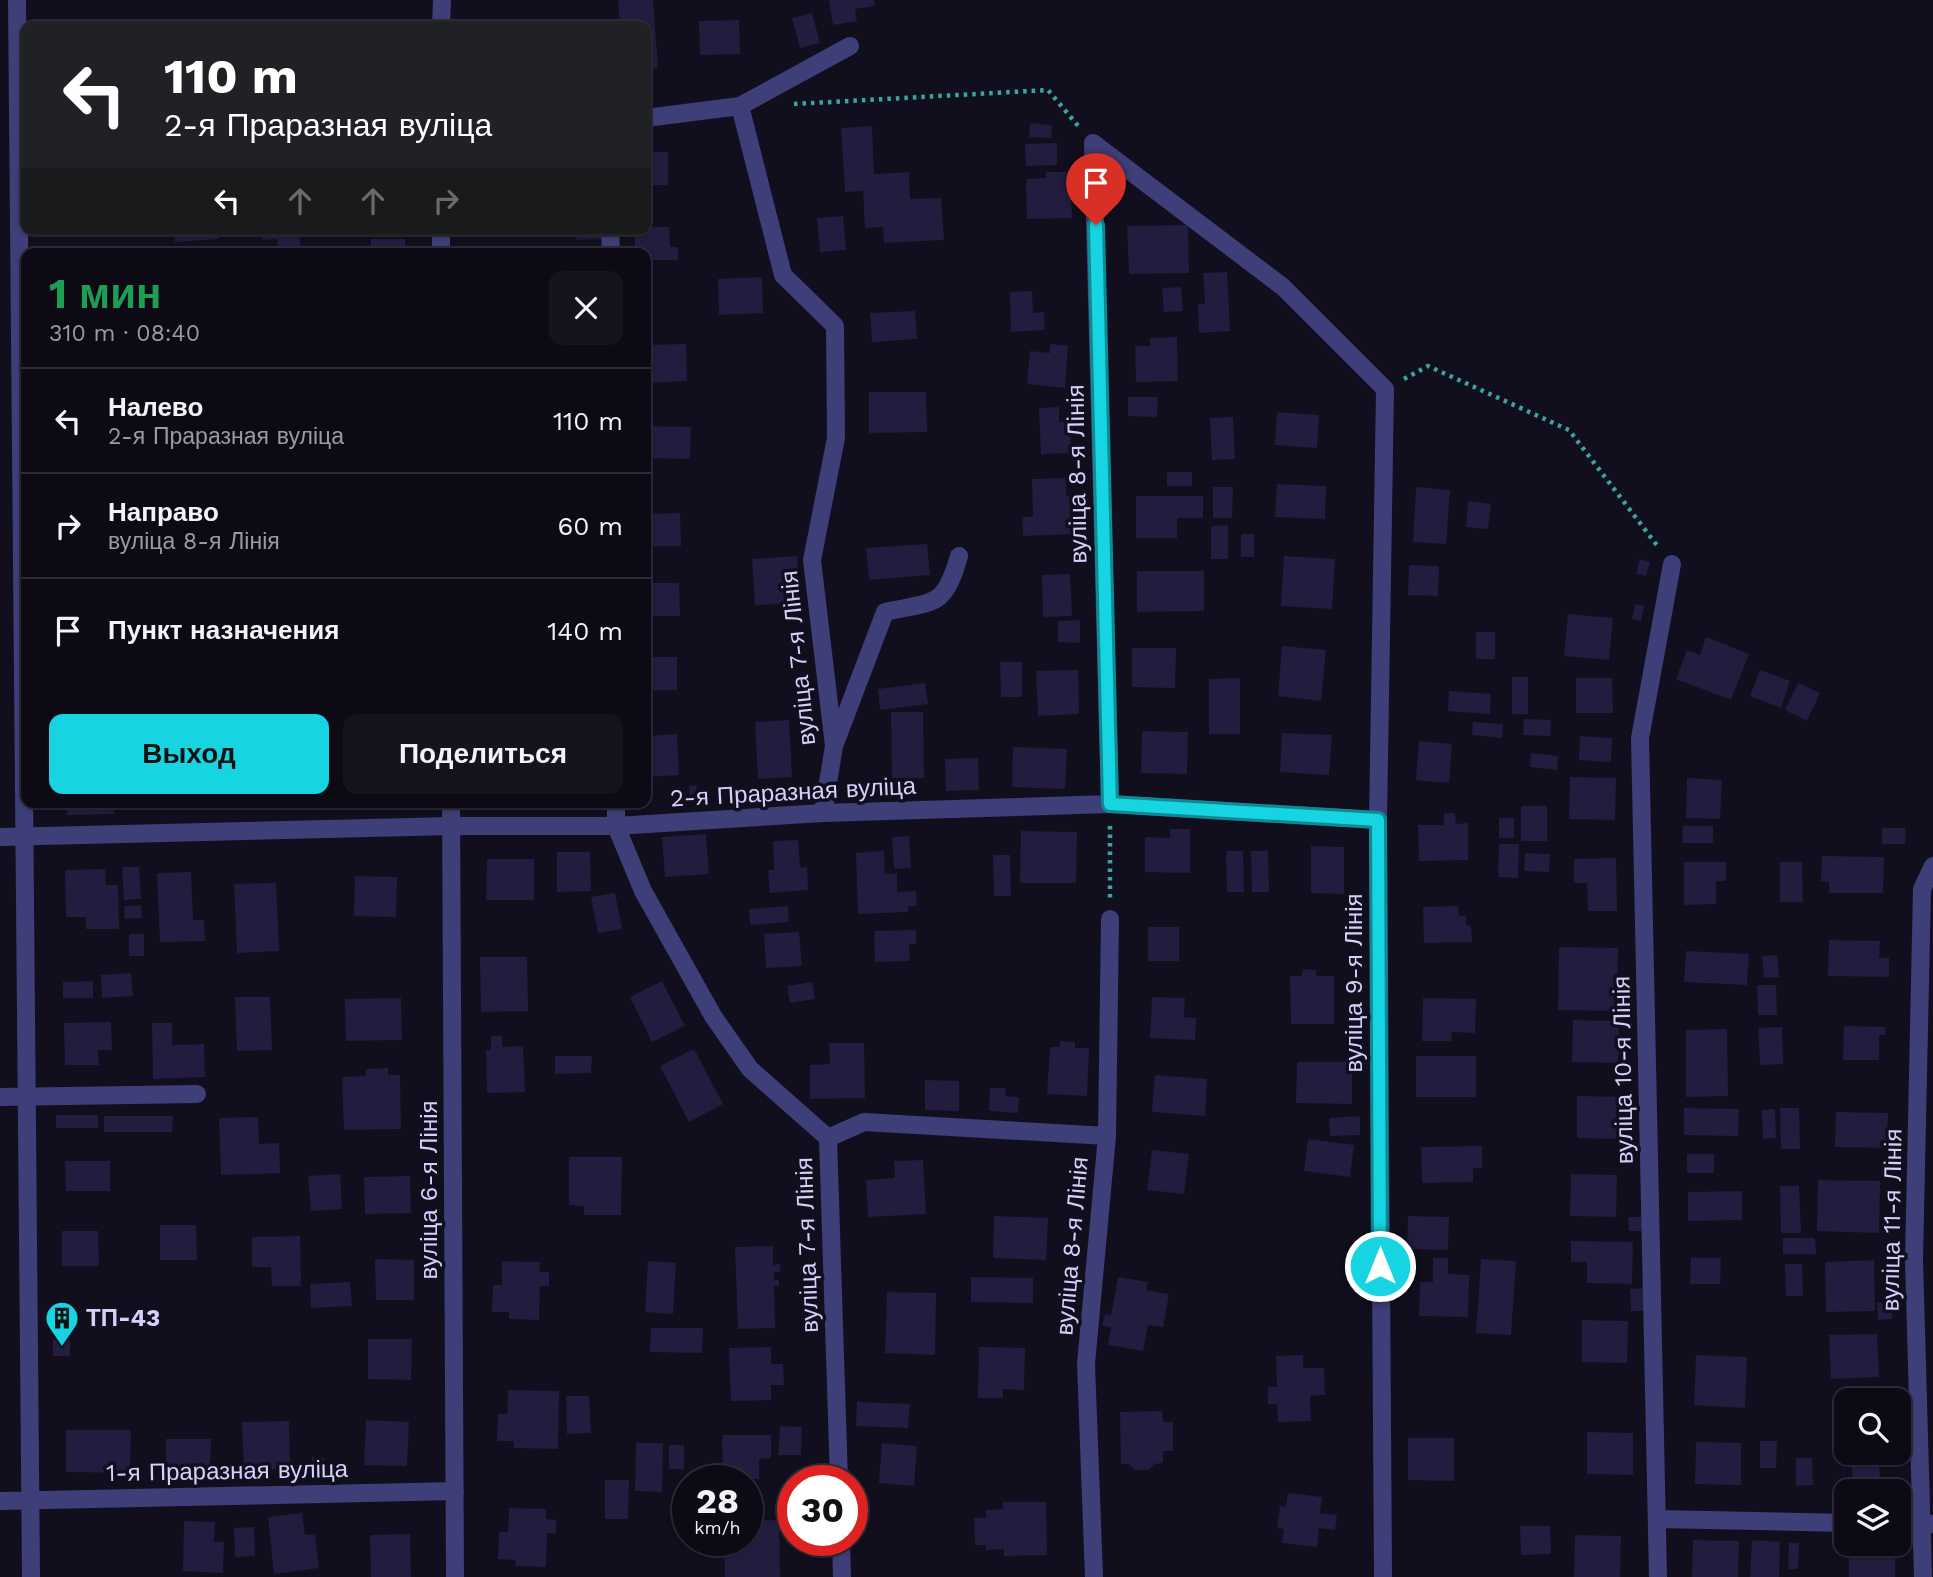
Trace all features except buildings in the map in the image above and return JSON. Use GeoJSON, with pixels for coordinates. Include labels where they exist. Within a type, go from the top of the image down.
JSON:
{"type":"FeatureCollection","features":[{"type":"Feature","properties":{"kind":"street"},"geometry":{"type":"LineString","coordinates":[[17,0],[21,123]]}},
{"type":"Feature","properties":{"kind":"street"},"geometry":{"type":"LineString","coordinates":[[441,21],[442,0]]}},
{"type":"Feature","properties":{"kind":"street"},"geometry":{"type":"LineString","coordinates":[[651,117],[740,106],[850,46]]}},
{"type":"Feature","properties":{"kind":"street","name":"вуліца 7-я Лінія"},"geometry":{"type":"LineString","coordinates":[[740,106],[783,275],[835,326],[836,438],[812,560],[834,746],[823,813]]}},
{"type":"Feature","properties":{"kind":"street"},"geometry":{"type":"LineString","coordinates":[[1093,143],[1283,288],[1385,389]]}},
{"type":"Feature","properties":{"kind":"street","name":"вуліца 8-я Лінія"},"geometry":{"type":"LineString","coordinates":[[1093,143],[1110,804]]}},
{"type":"Feature","properties":{"kind":"street"},"geometry":{"type":"LineString","coordinates":[[0,155],[21,154]]}},
{"type":"Feature","properties":{"kind":"street","name":"вуліца 9-я Лінія"},"geometry":{"type":"LineString","coordinates":[[1383,1577],[1378,820],[1385,389]]}},
{"type":"Feature","properties":{"kind":"street"},"geometry":{"type":"LineString","coordinates":[[834,746],[885,612],[938,600],[951,586],[959,556]]}},
{"type":"Feature","properties":{"kind":"street","name":"вуліца 10-я Лінія"},"geometry":{"type":"LineString","coordinates":[[1658,1577],[1640,738],[1672,564]]}},
{"type":"Feature","properties":{"kind":"street","name":"2-я Праразная вуліца"},"geometry":{"type":"LineString","coordinates":[[0,837],[452,826],[616,826],[823,813],[1110,804],[1378,820]]}},
{"type":"Feature","properties":{"kind":"street"},"geometry":{"type":"LineString","coordinates":[[23,808],[32,1577]]}},
{"type":"Feature","properties":{"kind":"street","name":"вуліца 6-я Лінія"},"geometry":{"type":"LineString","coordinates":[[452,808],[455,1577]]}},
{"type":"Feature","properties":{"kind":"street"},"geometry":{"type":"LineString","coordinates":[[616,808],[616,826]]}},
{"type":"Feature","properties":{"kind":"street","name":"вуліца 7-я Лінія"},"geometry":{"type":"LineString","coordinates":[[616,826],[643,891],[713,1016],[750,1069],[828,1138],[839,1465]]}},
{"type":"Feature","properties":{"kind":"street","name":"вуліца 11-я Лінія"},"geometry":{"type":"LineString","coordinates":[[1923,1577],[1928,1524],[1914,1260],[1922,889],[1933,866]]}},
{"type":"Feature","properties":{"kind":"street","name":"вуліца 8-я Лінія"},"geometry":{"type":"LineString","coordinates":[[1094,1577],[1086,1364],[1107,1136],[1110,919]]}},
{"type":"Feature","properties":{"kind":"street"},"geometry":{"type":"LineString","coordinates":[[0,1097],[197,1094]]}},
{"type":"Feature","properties":{"kind":"street"},"geometry":{"type":"LineString","coordinates":[[828,1138],[864,1122],[1107,1136]]}},
{"type":"Feature","properties":{"kind":"street","name":"1-я Праразная вуліца"},"geometry":{"type":"LineString","coordinates":[[0,1501],[455,1491]]}},
{"type":"Feature","properties":{"kind":"street"},"geometry":{"type":"LineString","coordinates":[[1658,1520],[1834,1523]]}},
{"type":"Feature","properties":{"kind":"street"},"geometry":{"type":"LineString","coordinates":[[841,1556],[842,1577]]}},
{"type":"Feature","properties":{"kind":"path"},"geometry":{"type":"LineString","coordinates":[[780,104],[1048,90],[1093,143]]}},
{"type":"Feature","properties":{"kind":"path"},"geometry":{"type":"LineString","coordinates":[[1385,389],[1428,366],[1569,430],[1672,564]]}},
{"type":"Feature","properties":{"kind":"path"},"geometry":{"type":"LineString","coordinates":[[1110,804],[1110,919]]}},
{"type":"Feature","properties":{"kind":"place","name":"ТП-43"},"geometry":{"type":"Point","coordinates":[62,1348]}},
{"type":"Feature","properties":{"kind":"route"},"geometry":{"type":"LineString","coordinates":[[1096,225],[1110,804],[1378,820],[1380,1266]]}}]}
